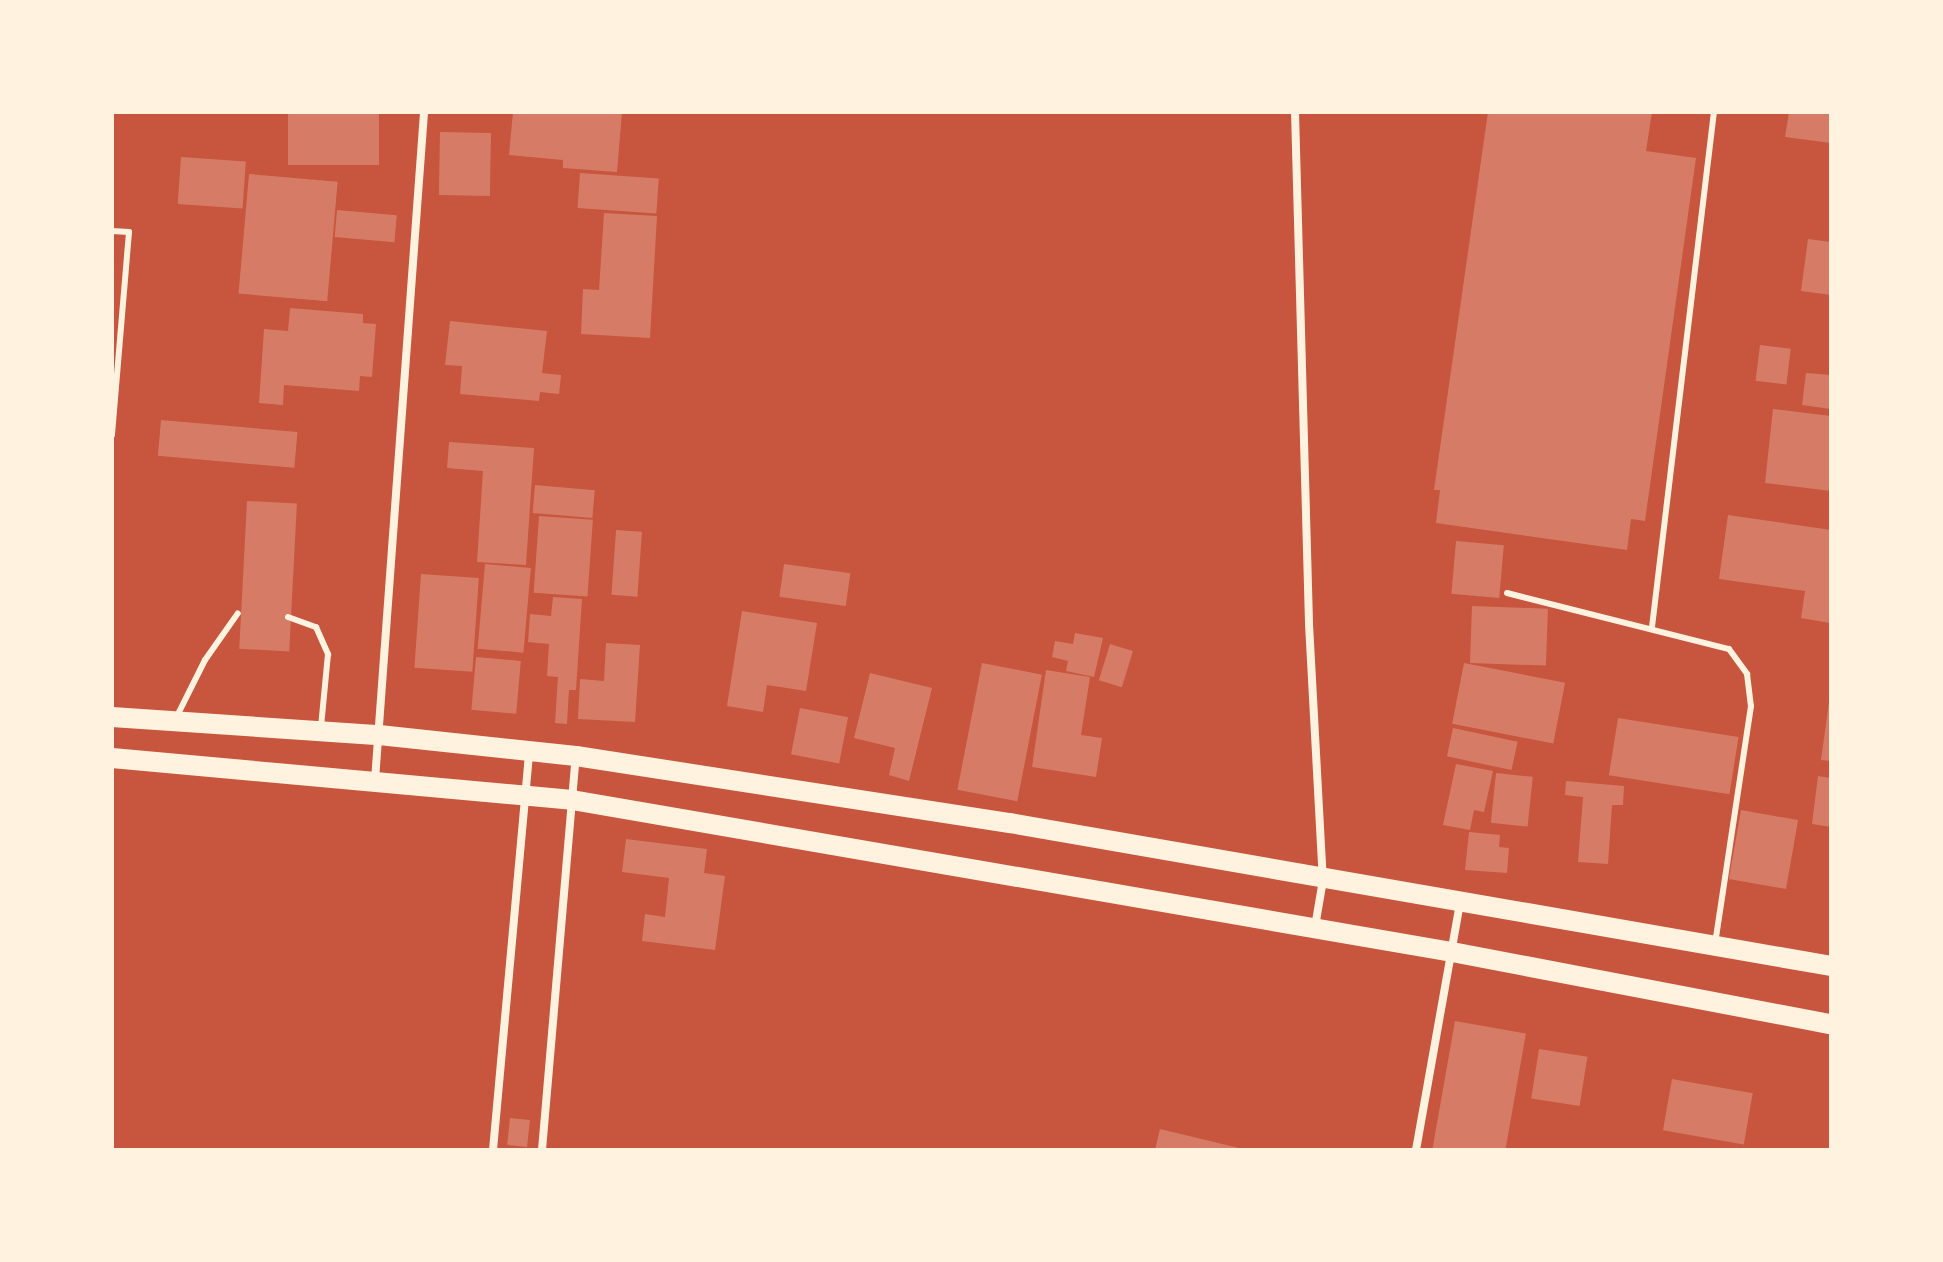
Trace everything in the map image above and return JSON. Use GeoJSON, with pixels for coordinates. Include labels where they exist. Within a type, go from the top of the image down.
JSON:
{"type":"FeatureCollection","features":[{"type":"Feature","properties":{"kind":"main road"},"geometry":{"type":"LineString","coordinates":[[112,717],[379,735],[576,756],[1010,823],[1323,880],[1831,966]]}},
{"type":"Feature","properties":{"kind":"main road"},"geometry":{"type":"LineString","coordinates":[[112,758],[572,800],[1315,927],[1831,1024]]}},
{"type":"Feature","properties":{"kind":"street"},"geometry":{"type":"LineString","coordinates":[[375,780],[424,112]]}},
{"type":"Feature","properties":{"kind":"street"},"geometry":{"type":"LineString","coordinates":[[1295,112],[1308,592],[1323,880],[1315,927]]}},
{"type":"Feature","properties":{"kind":"street"},"geometry":{"type":"LineString","coordinates":[[493,1150],[529,750]]}},
{"type":"Feature","properties":{"kind":"street"},"geometry":{"type":"LineString","coordinates":[[542,1150],[576,756]]}},
{"type":"Feature","properties":{"kind":"street"},"geometry":{"type":"LineString","coordinates":[[1416,1150],[1460,903]]}},
{"type":"Feature","properties":{"kind":"lane"},"geometry":{"type":"LineString","coordinates":[[1652,627],[1714,112]]}},
{"type":"Feature","properties":{"kind":"lane"},"geometry":{"type":"LineString","coordinates":[[112,231],[129,232],[112,435]]}},
{"type":"Feature","properties":{"kind":"lane"},"geometry":{"type":"LineString","coordinates":[[1507,593],[1652,627],[1729,649],[1747,674],[1751,706],[1715,946]]}},
{"type":"Feature","properties":{"kind":"lane"},"geometry":{"type":"LineString","coordinates":[[174,721],[205,660],[238,613]]}},
{"type":"Feature","properties":{"kind":"lane"},"geometry":{"type":"LineString","coordinates":[[288,617],[316,627],[328,654],[320,731]]}},
{"type":"Feature","properties":{"kind":"building"},"geometry":{"type":"Polygon","coordinates":[[[288,112],[379,112],[379,165],[288,165],[288,112]]]}},
{"type":"Feature","properties":{"kind":"building"},"geometry":{"type":"Polygon","coordinates":[[[513,112],[622,112],[617,172],[563,168],[563,160],[509,155],[513,112]]]}},
{"type":"Feature","properties":{"kind":"building"},"geometry":{"type":"Polygon","coordinates":[[[1488,112],[1652,112],[1646,151],[1696,158],[1645,521],[1631,519],[1627,550],[1436,523],[1440,490],[1434,490],[1488,112]]]}},
{"type":"Feature","properties":{"kind":"building"},"geometry":{"type":"Polygon","coordinates":[[[1789,112],[1831,112],[1831,143],[1785,137],[1789,112]]]}},
{"type":"Feature","properties":{"kind":"building"},"geometry":{"type":"Polygon","coordinates":[[[440,132],[491,133],[490,196],[439,195],[440,132]]]}},
{"type":"Feature","properties":{"kind":"building"},"geometry":{"type":"Polygon","coordinates":[[[181,157],[246,162],[243,208],[178,204],[181,157]]]}},
{"type":"Feature","properties":{"kind":"building"},"geometry":{"type":"Polygon","coordinates":[[[580,173],[659,179],[656,213],[578,208],[580,173]]]}},
{"type":"Feature","properties":{"kind":"building"},"geometry":{"type":"Polygon","coordinates":[[[249,174],[338,182],[327,301],[239,294],[249,174]]]}},
{"type":"Feature","properties":{"kind":"building"},"geometry":{"type":"Polygon","coordinates":[[[337,210],[397,215],[394,242],[335,237],[337,210]]]}},
{"type":"Feature","properties":{"kind":"building"},"geometry":{"type":"Polygon","coordinates":[[[604,213],[657,216],[650,338],[581,334],[583,289],[599,290],[604,213]]]}},
{"type":"Feature","properties":{"kind":"building"},"geometry":{"type":"Polygon","coordinates":[[[1808,239],[1831,242],[1831,295],[1801,291],[1808,239]]]}},
{"type":"Feature","properties":{"kind":"building"},"geometry":{"type":"Polygon","coordinates":[[[290,308],[363,314],[363,323],[376,324],[372,377],[360,376],[359,391],[284,385],[283,405],[259,403],[264,329],[288,331],[290,308]]]}},
{"type":"Feature","properties":{"kind":"building"},"geometry":{"type":"Polygon","coordinates":[[[450,321],[547,331],[542,373],[561,375],[559,394],[540,392],[539,401],[460,394],[462,366],[445,365],[450,321]]]}},
{"type":"Feature","properties":{"kind":"building"},"geometry":{"type":"Polygon","coordinates":[[[1760,345],[1791,349],[1786,385],[1756,381],[1760,345]]]}},
{"type":"Feature","properties":{"kind":"building"},"geometry":{"type":"Polygon","coordinates":[[[1806,373],[1831,375],[1831,409],[1802,405],[1806,373]]]}},
{"type":"Feature","properties":{"kind":"building"},"geometry":{"type":"Polygon","coordinates":[[[1773,409],[1831,416],[1831,491],[1765,483],[1773,409]]]}},
{"type":"Feature","properties":{"kind":"building"},"geometry":{"type":"Polygon","coordinates":[[[161,420],[297,432],[294,468],[158,456],[161,420]]]}},
{"type":"Feature","properties":{"kind":"building"},"geometry":{"type":"Polygon","coordinates":[[[449,442],[534,448],[526,565],[477,562],[483,471],[447,468],[449,442]]]}},
{"type":"Feature","properties":{"kind":"building"},"geometry":{"type":"Polygon","coordinates":[[[535,485],[595,490],[592,518],[533,513],[535,485]]]}},
{"type":"Feature","properties":{"kind":"building"},"geometry":{"type":"Polygon","coordinates":[[[247,501],[297,504],[289,651],[239,649],[247,501]]]}},
{"type":"Feature","properties":{"kind":"building"},"geometry":{"type":"Polygon","coordinates":[[[1728,515],[1831,530],[1830,623],[1801,618],[1805,591],[1719,579],[1728,515]]]}},
{"type":"Feature","properties":{"kind":"building"},"geometry":{"type":"Polygon","coordinates":[[[539,516],[593,520],[587,597],[534,593],[539,516]]]}},
{"type":"Feature","properties":{"kind":"building"},"geometry":{"type":"Polygon","coordinates":[[[616,530],[642,532],[637,597],[611,595],[616,530]]]}},
{"type":"Feature","properties":{"kind":"building"},"geometry":{"type":"Polygon","coordinates":[[[1456,541],[1504,545],[1499,598],[1451,594],[1456,541]]]}},
{"type":"Feature","properties":{"kind":"building"},"geometry":{"type":"Polygon","coordinates":[[[485,564],[531,568],[523,653],[478,649],[485,564]]]}},
{"type":"Feature","properties":{"kind":"building"},"geometry":{"type":"Polygon","coordinates":[[[784,564],[850,573],[846,606],[779,597],[784,564]]]}},
{"type":"Feature","properties":{"kind":"building"},"geometry":{"type":"Polygon","coordinates":[[[421,574],[479,578],[472,672],[414,668],[421,574]]]}},
{"type":"Feature","properties":{"kind":"building"},"geometry":{"type":"Polygon","coordinates":[[[553,597],[582,599],[576,690],[569,690],[567,724],[555,723],[558,677],[547,676],[549,644],[528,642],[530,614],[551,616],[553,597]]]}},
{"type":"Feature","properties":{"kind":"building"},"geometry":{"type":"Polygon","coordinates":[[[1472,606],[1548,609],[1546,666],[1470,663],[1472,606]]]}},
{"type":"Feature","properties":{"kind":"building"},"geometry":{"type":"Polygon","coordinates":[[[742,611],[817,623],[806,691],[767,685],[763,712],[727,706],[742,611]]]}},
{"type":"Feature","properties":{"kind":"building"},"geometry":{"type":"Polygon","coordinates":[[[1075,633],[1103,638],[1094,677],[1066,671],[1068,661],[1052,657],[1055,641],[1073,644],[1075,633]]]}},
{"type":"Feature","properties":{"kind":"building"},"geometry":{"type":"Polygon","coordinates":[[[606,643],[640,645],[635,722],[578,719],[580,679],[604,681],[606,643]]]}},
{"type":"Feature","properties":{"kind":"building"},"geometry":{"type":"Polygon","coordinates":[[[1110,644],[1133,651],[1122,687],[1099,680],[1110,644]]]}},
{"type":"Feature","properties":{"kind":"building"},"geometry":{"type":"Polygon","coordinates":[[[476,657],[521,661],[516,714],[471,710],[476,657]]]}},
{"type":"Feature","properties":{"kind":"building"},"geometry":{"type":"Polygon","coordinates":[[[982,663],[1042,675],[1017,801],[957,790],[982,663]]]}},
{"type":"Feature","properties":{"kind":"building"},"geometry":{"type":"Polygon","coordinates":[[[1464,663],[1565,683],[1553,744],[1452,724],[1464,663]]]}},
{"type":"Feature","properties":{"kind":"building"},"geometry":{"type":"Polygon","coordinates":[[[1046,670],[1090,677],[1081,735],[1102,738],[1096,777],[1032,767],[1046,670]]]}},
{"type":"Feature","properties":{"kind":"building"},"geometry":{"type":"Polygon","coordinates":[[[870,673],[932,688],[909,781],[889,775],[895,748],[854,738],[870,673]]]}},
{"type":"Feature","properties":{"kind":"building"},"geometry":{"type":"Polygon","coordinates":[[[1831,702],[1831,761],[1821,760],[1831,702]]]}},
{"type":"Feature","properties":{"kind":"building"},"geometry":{"type":"Polygon","coordinates":[[[800,708],[848,717],[839,763],[791,754],[800,708]]]}},
{"type":"Feature","properties":{"kind":"building"},"geometry":{"type":"Polygon","coordinates":[[[1618,718],[1738,737],[1729,794],[1609,775],[1618,718]]]}},
{"type":"Feature","properties":{"kind":"building"},"geometry":{"type":"Polygon","coordinates":[[[1453,728],[1518,742],[1512,770],[1447,756],[1453,728]]]}},
{"type":"Feature","properties":{"kind":"building"},"geometry":{"type":"Polygon","coordinates":[[[1456,764],[1493,771],[1484,812],[1474,810],[1470,830],[1443,825],[1456,764]]]}},
{"type":"Feature","properties":{"kind":"building"},"geometry":{"type":"Polygon","coordinates":[[[1496,773],[1533,777],[1528,827],[1491,823],[1496,773]]]}},
{"type":"Feature","properties":{"kind":"building"},"geometry":{"type":"Polygon","coordinates":[[[1818,776],[1831,778],[1831,827],[1812,824],[1818,776]]]}},
{"type":"Feature","properties":{"kind":"building"},"geometry":{"type":"Polygon","coordinates":[[[1566,781],[1624,786],[1623,805],[1612,805],[1608,864],[1578,862],[1583,797],[1565,795],[1566,781]]]}},
{"type":"Feature","properties":{"kind":"building"},"geometry":{"type":"Polygon","coordinates":[[[1741,810],[1798,820],[1786,889],[1729,879],[1741,810]]]}},
{"type":"Feature","properties":{"kind":"building"},"geometry":{"type":"Polygon","coordinates":[[[1469,832],[1500,835],[1499,847],[1509,848],[1507,873],[1465,870],[1469,832]]]}},
{"type":"Feature","properties":{"kind":"building"},"geometry":{"type":"Polygon","coordinates":[[[626,839],[707,849],[704,873],[725,876],[715,950],[642,941],[645,914],[665,917],[669,878],[622,872],[626,839]]]}},
{"type":"Feature","properties":{"kind":"building"},"geometry":{"type":"Polygon","coordinates":[[[1455,1021],[1526,1034],[1505,1150],[1432,1150],[1455,1021]]]}},
{"type":"Feature","properties":{"kind":"building"},"geometry":{"type":"Polygon","coordinates":[[[1539,1049],[1587,1057],[1580,1106],[1531,1098],[1539,1049]]]}},
{"type":"Feature","properties":{"kind":"building"},"geometry":{"type":"Polygon","coordinates":[[[1672,1079],[1753,1093],[1744,1144],[1663,1130],[1672,1079]]]}},
{"type":"Feature","properties":{"kind":"building"},"geometry":{"type":"Polygon","coordinates":[[[510,1118],[530,1120],[527,1147],[507,1145],[510,1118]]]}},
{"type":"Feature","properties":{"kind":"building"},"geometry":{"type":"Polygon","coordinates":[[[1160,1129],[1243,1149],[1155,1150],[1160,1129]]]}}]}
